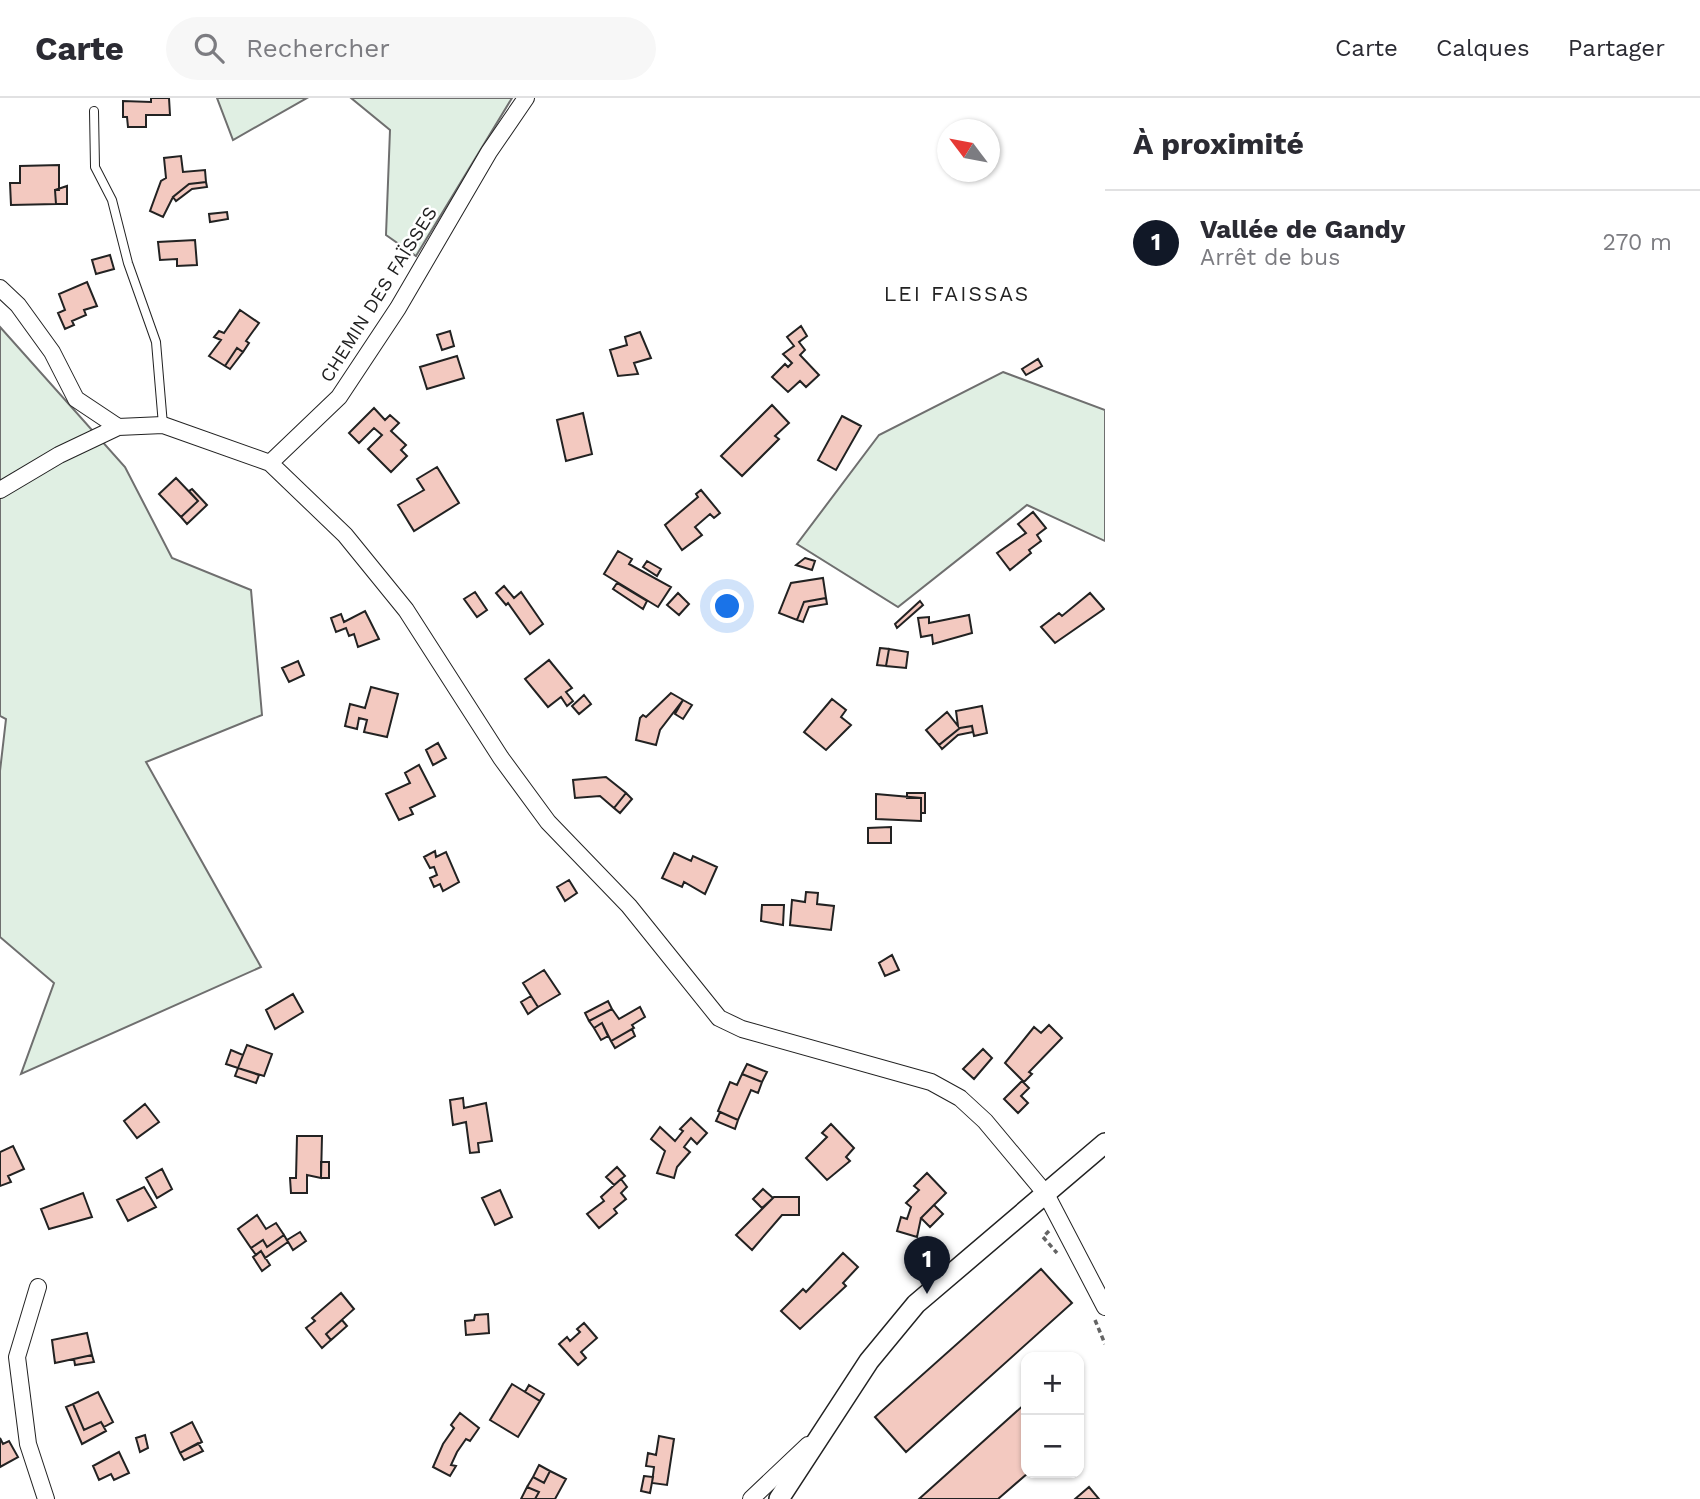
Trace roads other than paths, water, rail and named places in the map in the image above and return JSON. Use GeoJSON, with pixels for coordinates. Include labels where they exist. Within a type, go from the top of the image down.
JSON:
{"type":"FeatureCollection","features":[{"type":"Feature","properties":{"kind":"street","name":"CHEMIN DES FAÏSSES"},"geometry":{"type":"LineString","coordinates":[[270,463],[339,397],[398,308],[489,152],[526,98]]}},
{"type":"Feature","properties":{"kind":"street"},"geometry":{"type":"LineString","coordinates":[[0,288],[18,304],[52,352],[76,399],[118,427]]}},
{"type":"Feature","properties":{"kind":"street"},"geometry":{"type":"LineString","coordinates":[[0,490],[59,455],[118,427],[163,425],[270,463],[345,536],[406,610],[501,758],[548,822],[637,915],[719,1018],[742,1029],[931,1082],[960,1098],[985,1121],[1046,1194],[1105,1307]]}},
{"type":"Feature","properties":{"kind":"street"},"geometry":{"type":"LineString","coordinates":[[779,1499],[869,1361],[916,1304],[1105,1143]]}},
{"type":"Feature","properties":{"kind":"street"},"geometry":{"type":"LineString","coordinates":[[38,1287],[17,1357],[28,1444],[46,1499]]}},
{"type":"Feature","properties":{"kind":"street"},"geometry":{"type":"LineString","coordinates":[[751,1499],[824,1430]]}},
{"type":"Feature","properties":{"kind":"lane"},"geometry":{"type":"LineString","coordinates":[[94,111],[95,167],[112,200],[128,262],[156,341],[163,425]]}},
{"type":"Feature","properties":{"kind":"place","name":"Vallée de Gandy"},"geometry":{"type":"Point","coordinates":[927,1294]}},
{"type":"Feature","properties":{"kind":"district","name":"LEI FAISSAS"},"geometry":{"type":"Point","coordinates":[957,294]}}]}
